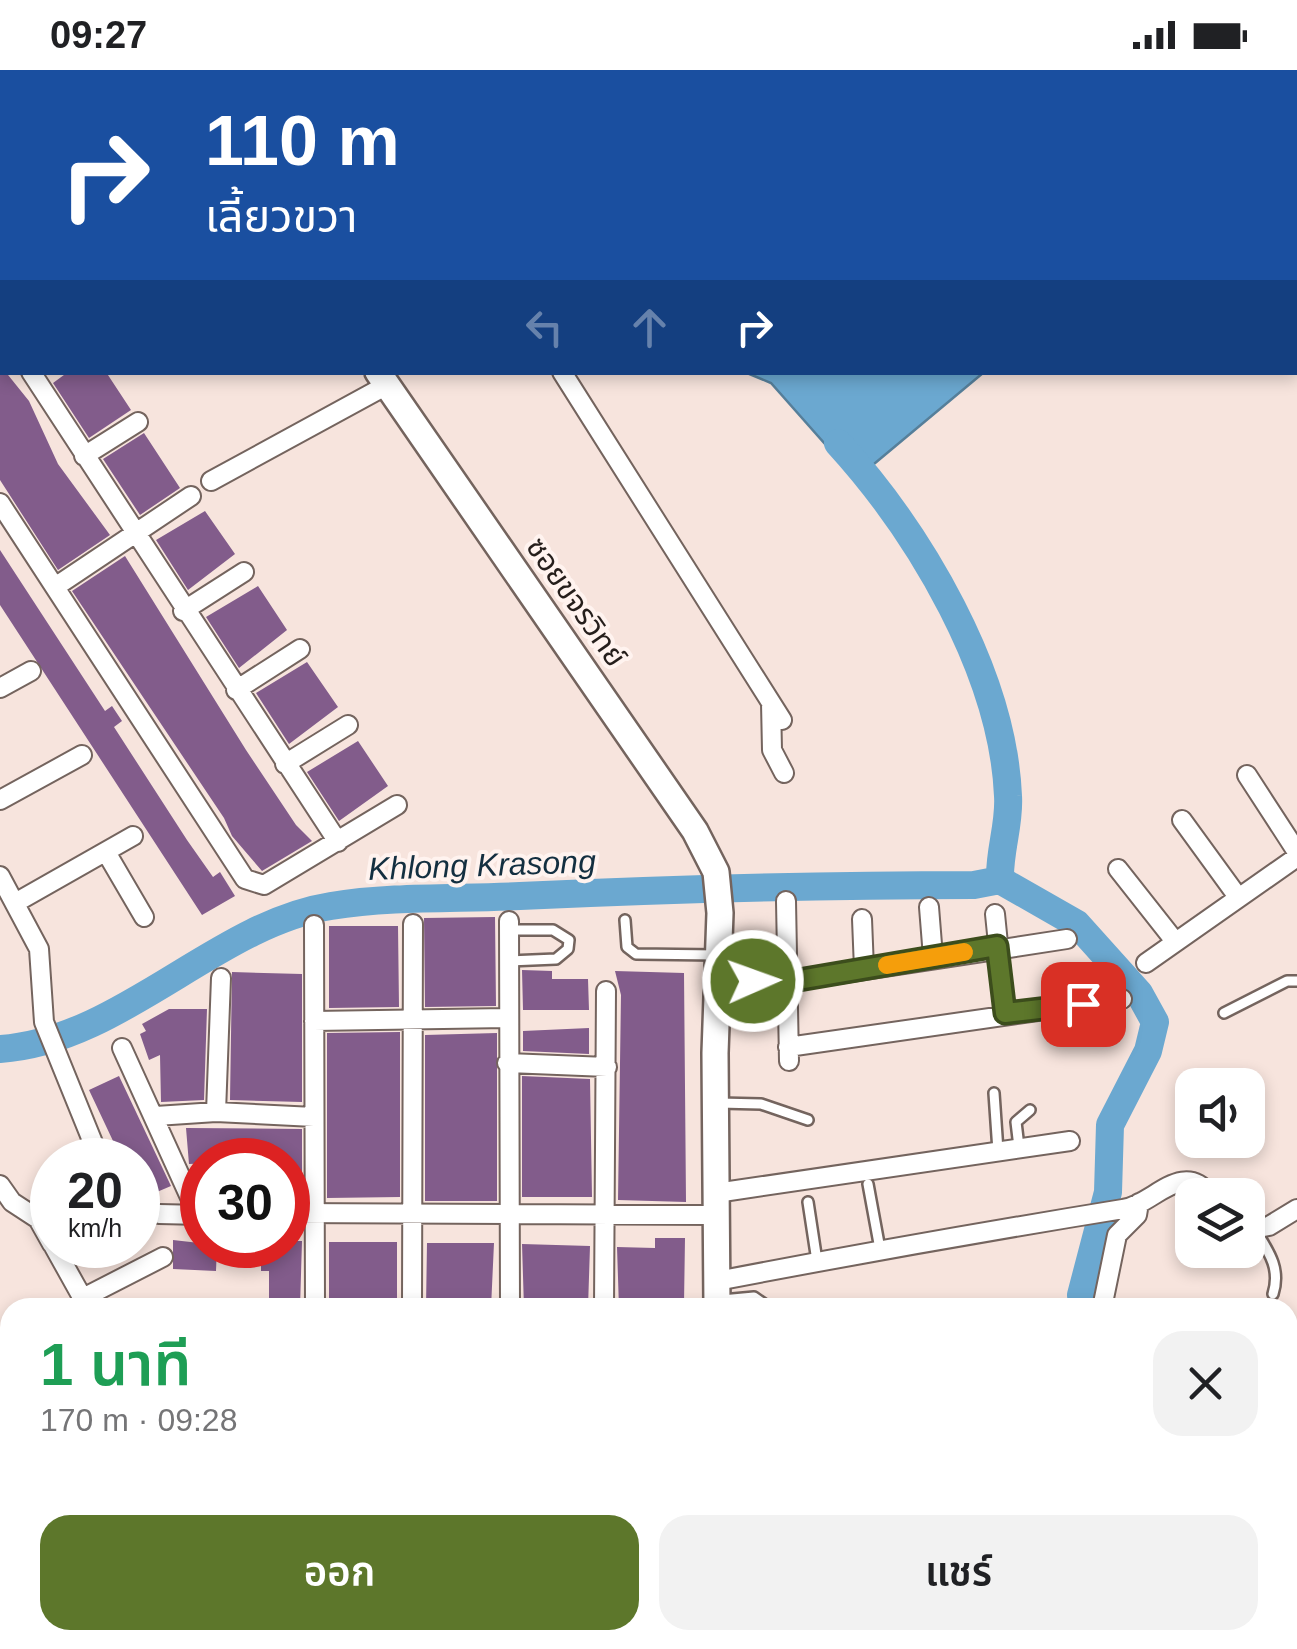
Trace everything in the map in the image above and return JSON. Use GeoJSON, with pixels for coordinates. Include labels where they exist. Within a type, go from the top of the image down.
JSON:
{"type":"FeatureCollection","features":[{"type":"Feature","properties":{"kind":"street"},"geometry":{"type":"LineString","coordinates":[[564,375],[782,720]]}},
{"type":"Feature","properties":{"kind":"street"},"geometry":{"type":"LineString","coordinates":[[39,376],[84,456],[183,611],[338,842]]}},
{"type":"Feature","properties":{"kind":"street"},"geometry":{"type":"LineString","coordinates":[[211,481],[382,379]]}},
{"type":"Feature","properties":{"kind":"street","name":"ซอยขจรวิทย์"},"geometry":{"type":"LineString","coordinates":[[382,379],[695,831],[716,872],[719,968]]}},
{"type":"Feature","properties":{"kind":"street"},"geometry":{"type":"LineString","coordinates":[[84,456],[138,422]]}},
{"type":"Feature","properties":{"kind":"street"},"geometry":{"type":"LineString","coordinates":[[55,586],[191,496]]}},
{"type":"Feature","properties":{"kind":"street"},"geometry":{"type":"LineString","coordinates":[[0,503],[244,879],[264,885],[397,805]]}},
{"type":"Feature","properties":{"kind":"street"},"geometry":{"type":"LineString","coordinates":[[183,611],[244,572]]}},
{"type":"Feature","properties":{"kind":"street"},"geometry":{"type":"LineString","coordinates":[[236,690],[300,649]]}},
{"type":"Feature","properties":{"kind":"street"},"geometry":{"type":"LineString","coordinates":[[0,688],[30,671]]}},
{"type":"Feature","properties":{"kind":"street"},"geometry":{"type":"LineString","coordinates":[[770,702],[772,750],[784,773]]}},
{"type":"Feature","properties":{"kind":"street"},"geometry":{"type":"LineString","coordinates":[[286,764],[348,725]]}},
{"type":"Feature","properties":{"kind":"street"},"geometry":{"type":"LineString","coordinates":[[0,800],[82,754]]}},
{"type":"Feature","properties":{"kind":"street"},"geometry":{"type":"LineString","coordinates":[[1146,963],[1297,854],[1247,775]]}},
{"type":"Feature","properties":{"kind":"street"},"geometry":{"type":"LineString","coordinates":[[1182,820],[1238,897]]}},
{"type":"Feature","properties":{"kind":"street"},"geometry":{"type":"LineString","coordinates":[[15,904],[134,836]]}},
{"type":"Feature","properties":{"kind":"street"},"geometry":{"type":"LineString","coordinates":[[106,852],[144,917]]}},
{"type":"Feature","properties":{"kind":"street"},"geometry":{"type":"LineString","coordinates":[[1118,869],[1174,940]]}},
{"type":"Feature","properties":{"kind":"street"},"geometry":{"type":"LineString","coordinates":[[0,876],[40,949],[44,1022],[90,1138]]}},
{"type":"Feature","properties":{"kind":"street"},"geometry":{"type":"LineString","coordinates":[[786,901],[789,1054],[1005,1013],[1122,999]]}},
{"type":"Feature","properties":{"kind":"street"},"geometry":{"type":"LineString","coordinates":[[929,908],[933,957]]}},
{"type":"Feature","properties":{"kind":"street"},"geometry":{"type":"LineString","coordinates":[[994,914],[1005,1013]]}},
{"type":"Feature","properties":{"kind":"street"},"geometry":{"type":"LineString","coordinates":[[862,919],[864,969]]}},
{"type":"Feature","properties":{"kind":"street"},"geometry":{"type":"LineString","coordinates":[[412,1298],[413,924]]}},
{"type":"Feature","properties":{"kind":"street"},"geometry":{"type":"LineString","coordinates":[[314,925],[315,1298]]}},
{"type":"Feature","properties":{"kind":"street"},"geometry":{"type":"LineString","coordinates":[[509,926],[510,1298]]}},
{"type":"Feature","properties":{"kind":"street"},"geometry":{"type":"LineString","coordinates":[[1066,939],[997,946],[787,982],[719,968],[717,1296],[817,1262],[1134,1206],[1175,1182]]}},
{"type":"Feature","properties":{"kind":"street"},"geometry":{"type":"LineString","coordinates":[[216,1112],[221,978]]}},
{"type":"Feature","properties":{"kind":"street"},"geometry":{"type":"LineString","coordinates":[[604,1298],[608,1214],[606,991]]}},
{"type":"Feature","properties":{"kind":"street"},"geometry":{"type":"LineString","coordinates":[[314,1021],[507,1018]]}},
{"type":"Feature","properties":{"kind":"street"},"geometry":{"type":"LineString","coordinates":[[122,1048],[180,1170]]}},
{"type":"Feature","properties":{"kind":"street"},"geometry":{"type":"LineString","coordinates":[[507,1064],[607,1067]]}},
{"type":"Feature","properties":{"kind":"street"},"geometry":{"type":"LineString","coordinates":[[156,1116],[216,1112],[314,1117]]}},
{"type":"Feature","properties":{"kind":"street"},"geometry":{"type":"LineString","coordinates":[[310,1211],[608,1214],[716,1204],[1070,1141]]}},
{"type":"Feature","properties":{"kind":"street"},"geometry":{"type":"LineString","coordinates":[[0,1185],[12,1202],[30,1212]]}},
{"type":"Feature","properties":{"kind":"street"},"geometry":{"type":"LineString","coordinates":[[1104,1298],[1117,1235],[1136,1215],[1134,1206]]}},
{"type":"Feature","properties":{"kind":"street"},"geometry":{"type":"LineString","coordinates":[[1265,1224],[1297,1209]]}},
{"type":"Feature","properties":{"kind":"street"},"geometry":{"type":"LineString","coordinates":[[94,1298],[163,1257]]}},
{"type":"Feature","properties":{"kind":"street"},"geometry":{"type":"LineString","coordinates":[[66,1268],[83,1298]]}},
{"type":"Feature","properties":{"kind":"lane"},"geometry":{"type":"LineString","coordinates":[[624,920],[627,946],[636,954],[719,968]]}},
{"type":"Feature","properties":{"kind":"lane"},"geometry":{"type":"LineString","coordinates":[[508,960],[556,959],[568,949],[569,940],[553,930],[509,926]]}},
{"type":"Feature","properties":{"kind":"lane"},"geometry":{"type":"LineString","coordinates":[[1224,1013],[1287,981],[1297,982]]}},
{"type":"Feature","properties":{"kind":"lane"},"geometry":{"type":"LineString","coordinates":[[994,1093],[998,1154]]}},
{"type":"Feature","properties":{"kind":"lane"},"geometry":{"type":"LineString","coordinates":[[716,1103],[761,1104],[808,1120]]}},
{"type":"Feature","properties":{"kind":"lane"},"geometry":{"type":"LineString","coordinates":[[1020,1150],[1016,1122],[1030,1110]]}},
{"type":"Feature","properties":{"kind":"lane"},"geometry":{"type":"LineString","coordinates":[[868,1184],[880,1252]]}},
{"type":"Feature","properties":{"kind":"lane"},"geometry":{"type":"LineString","coordinates":[[808,1202],[817,1262]]}},
{"type":"Feature","properties":{"kind":"lane"},"geometry":{"type":"LineString","coordinates":[[1265,1248],[1278,1280],[1274,1294]]}},
{"type":"Feature","properties":{"kind":"lane"},"geometry":{"type":"LineString","coordinates":[[717,1296],[755,1298]]}},
{"type":"Feature","properties":{"kind":"water"},"geometry":{"type":"Polygon","coordinates":[[[752,375],[981,375],[856,479],[771,383],[752,375]]]}},
{"type":"Feature","properties":{"kind":"building"},"geometry":{"type":"Polygon","coordinates":[[[0,375],[8,375],[29,401],[58,464],[110,535],[58,570],[0,480],[0,375]]]}},
{"type":"Feature","properties":{"kind":"building"},"geometry":{"type":"Polygon","coordinates":[[[64,375],[108,375],[131,410],[89,438],[53,383],[64,375]]]}},
{"type":"Feature","properties":{"kind":"building"},"geometry":{"type":"Polygon","coordinates":[[[144,433],[180,488],[140,515],[103,459],[144,433]]]}},
{"type":"Feature","properties":{"kind":"building"},"geometry":{"type":"Polygon","coordinates":[[[205,511],[235,554],[188,590],[156,540],[205,511]]]}},
{"type":"Feature","properties":{"kind":"building"},"geometry":{"type":"Polygon","coordinates":[[[0,550],[105,711],[112,706],[122,721],[114,727],[187,840],[213,877],[220,872],[235,896],[202,915],[0,605],[0,550]]]}},
{"type":"Feature","properties":{"kind":"building"},"geometry":{"type":"Polygon","coordinates":[[[125,556],[246,750],[296,825],[312,841],[262,871],[232,836],[224,818],[72,591],[125,556]]]}},
{"type":"Feature","properties":{"kind":"building"},"geometry":{"type":"Polygon","coordinates":[[[258,586],[287,630],[239,668],[206,617],[258,586]]]}},
{"type":"Feature","properties":{"kind":"building"},"geometry":{"type":"Polygon","coordinates":[[[307,662],[338,707],[289,744],[256,693],[307,662]]]}},
{"type":"Feature","properties":{"kind":"building"},"geometry":{"type":"Polygon","coordinates":[[[358,741],[388,786],[339,821],[307,772],[358,741]]]}},
{"type":"Feature","properties":{"kind":"building"},"geometry":{"type":"Polygon","coordinates":[[[495,917],[496,1006],[425,1007],[424,918],[495,917]]]}},
{"type":"Feature","properties":{"kind":"building"},"geometry":{"type":"Polygon","coordinates":[[[329,926],[398,926],[399,1007],[329,1008],[329,926]]]}},
{"type":"Feature","properties":{"kind":"building"},"geometry":{"type":"Polygon","coordinates":[[[522,970],[552,971],[552,979],[588,979],[589,1010],[523,1010],[522,970]]]}},
{"type":"Feature","properties":{"kind":"building"},"geometry":{"type":"Polygon","coordinates":[[[615,971],[684,973],[686,1202],[618,1200],[621,995],[615,971]]]}},
{"type":"Feature","properties":{"kind":"building"},"geometry":{"type":"Polygon","coordinates":[[[232,972],[302,974],[302,1102],[230,1100],[232,972]]]}},
{"type":"Feature","properties":{"kind":"building"},"geometry":{"type":"Polygon","coordinates":[[[169,1009],[207,1009],[204,1100],[161,1102],[160,1055],[149,1060],[140,1034],[146,1031],[142,1024],[169,1009]]]}},
{"type":"Feature","properties":{"kind":"building"},"geometry":{"type":"Polygon","coordinates":[[[589,1028],[589,1054],[523,1051],[523,1031],[589,1028]]]}},
{"type":"Feature","properties":{"kind":"building"},"geometry":{"type":"Polygon","coordinates":[[[400,1032],[400,1197],[327,1198],[327,1033],[400,1032]]]}},
{"type":"Feature","properties":{"kind":"building"},"geometry":{"type":"Polygon","coordinates":[[[497,1033],[497,1201],[425,1201],[425,1035],[497,1033]]]}},
{"type":"Feature","properties":{"kind":"building"},"geometry":{"type":"Polygon","coordinates":[[[119,1076],[148,1138],[112,1138],[89,1090],[119,1076]]]}},
{"type":"Feature","properties":{"kind":"building"},"geometry":{"type":"Polygon","coordinates":[[[522,1076],[590,1079],[592,1197],[522,1197],[522,1076]]]}},
{"type":"Feature","properties":{"kind":"building"},"geometry":{"type":"Polygon","coordinates":[[[186,1128],[302,1129],[302,1138],[187,1138],[186,1128]]]}},
{"type":"Feature","properties":{"kind":"building"},"geometry":{"type":"Polygon","coordinates":[[[160,1163],[171,1186],[160,1191],[160,1163]]]}},
{"type":"Feature","properties":{"kind":"building"},"geometry":{"type":"Polygon","coordinates":[[[655,1238],[685,1238],[684,1298],[619,1298],[617,1247],[655,1248],[655,1238]]]}},
{"type":"Feature","properties":{"kind":"building"},"geometry":{"type":"Polygon","coordinates":[[[173,1240],[180,1241],[180,1268],[216,1268],[216,1271],[173,1269],[173,1240]]]}},
{"type":"Feature","properties":{"kind":"building"},"geometry":{"type":"Polygon","coordinates":[[[329,1242],[397,1242],[397,1298],[329,1298],[329,1242]]]}},
{"type":"Feature","properties":{"kind":"building"},"geometry":{"type":"Polygon","coordinates":[[[427,1243],[494,1243],[491,1298],[426,1298],[427,1243]]]}},
{"type":"Feature","properties":{"kind":"building"},"geometry":{"type":"Polygon","coordinates":[[[522,1244],[590,1246],[588,1298],[524,1298],[522,1244]]]}},
{"type":"Feature","properties":{"kind":"building"},"geometry":{"type":"Polygon","coordinates":[[[301,1268],[300,1298],[269,1298],[269,1271],[261,1271],[301,1268]]]}},
{"type":"Feature","properties":{"kind":"waterway"},"geometry":{"type":"LineString","coordinates":[[838,443],[869,479],[927,562],[974,654],[1003,749],[1008,806],[1000,880],[1077,924],[1139,993],[1155,1022],[1148,1051],[1110,1125],[1108,1192],[1081,1298]]}},
{"type":"Feature","properties":{"kind":"waterway","name":"Khlong Krasong"},"geometry":{"type":"LineString","coordinates":[[0,1049],[44,1041],[87,1026],[248,935],[289,917],[331,906],[401,899],[974,885],[1000,880]]}},
{"type":"Feature","properties":{"kind":"slow traffic"},"geometry":{"type":"LineString","coordinates":[[887,965],[964,952]]}},
{"type":"Feature","properties":{"kind":"route"},"geometry":{"type":"LineString","coordinates":[[753,981],[787,982],[997,946],[1005,1013],[1083,1004]]}}]}
